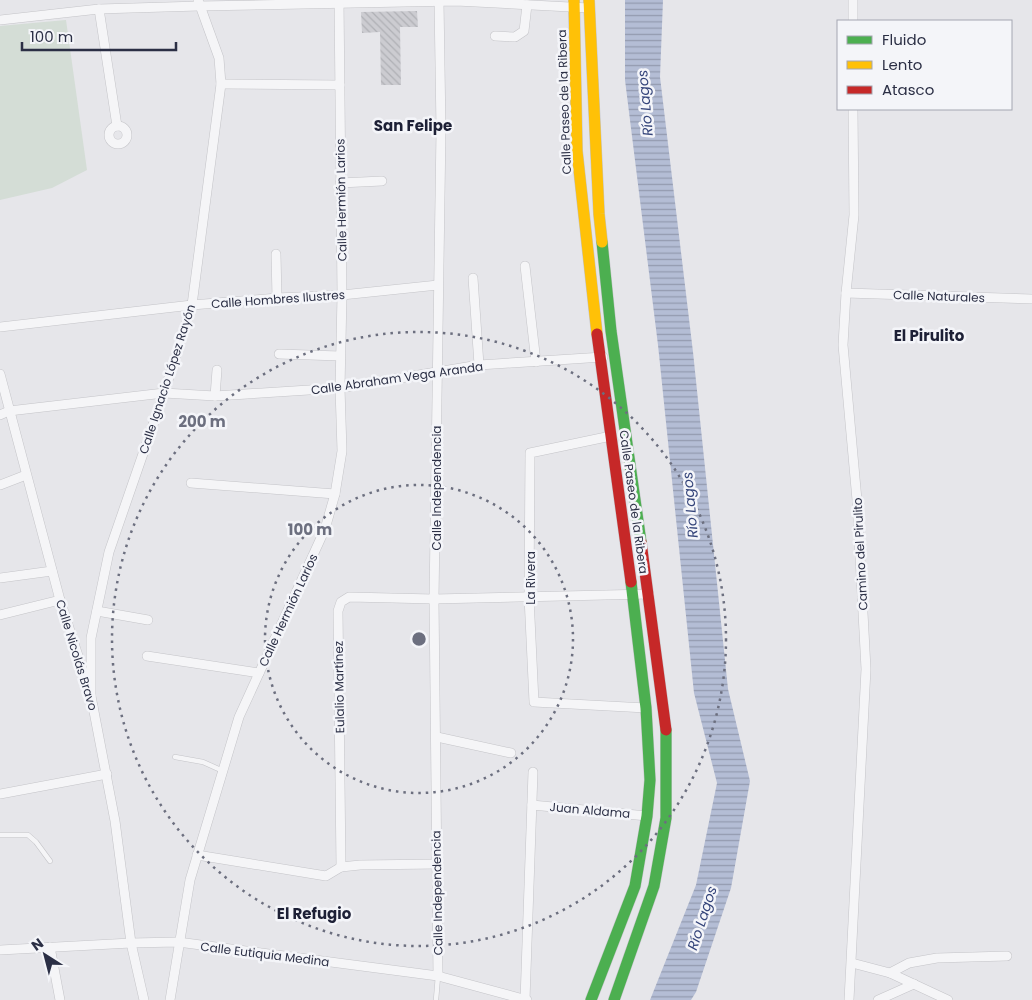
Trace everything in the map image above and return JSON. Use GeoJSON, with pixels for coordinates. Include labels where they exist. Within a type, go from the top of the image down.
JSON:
{"type":"FeatureCollection","features":[{"type":"Feature","properties":{"kind":"street"},"geometry":{"type":"LineString","coordinates":[[0,20],[98,9],[198,3],[456,0],[527,5],[589,4]]}},
{"type":"Feature","properties":{"kind":"street"},"geometry":{"type":"LineString","coordinates":[[854,0],[854,20]]}},
{"type":"Feature","properties":{"kind":"street","name":"Calle Independencia"},"geometry":{"type":"LineString","coordinates":[[438,976],[437,737],[434,599],[440,130],[439,1]]}},
{"type":"Feature","properties":{"kind":"street","name":"Calle Hermión Larios"},"geometry":{"type":"LineString","coordinates":[[170,1000],[178,942],[190,880],[239,717],[325,528],[335,494],[342,451],[340,388],[342,295],[339,2]]}},
{"type":"Feature","properties":{"kind":"street","name":"Calle Ignacio López Rayón"},"geometry":{"type":"LineString","coordinates":[[91,696],[91,638],[110,552],[192,304],[221,84],[219,58],[198,3]]}},
{"type":"Feature","properties":{"kind":"street","name":"Calle Paseo de la Ribera"},"geometry":{"type":"LineString","coordinates":[[574,4],[577,151],[600,358],[646,708],[650,780],[647,816],[635,886],[591,1000]]}},
{"type":"Feature","properties":{"kind":"street","name":"Calle Paseo de la Ribera"},"geometry":{"type":"LineString","coordinates":[[589,4],[599,214],[615,355],[666,726],[666,818],[654,886],[614,1000]]}},
{"type":"Feature","properties":{"kind":"street"},"geometry":{"type":"LineString","coordinates":[[495,36],[515,37],[524,31],[527,5]]}},
{"type":"Feature","properties":{"kind":"street"},"geometry":{"type":"LineString","coordinates":[[98,9],[117,126]]}},
{"type":"Feature","properties":{"kind":"street"},"geometry":{"type":"LineString","coordinates":[[221,84],[340,85]]}},
{"type":"Feature","properties":{"kind":"street","name":"Camino del Pirulito"},"geometry":{"type":"LineString","coordinates":[[849,1000],[866,669],[857,500],[843,345],[854,215],[853,110]]}},
{"type":"Feature","properties":{"kind":"street"},"geometry":{"type":"LineString","coordinates":[[340,183],[382,181]]}},
{"type":"Feature","properties":{"kind":"street"},"geometry":{"type":"LineString","coordinates":[[276,254],[277,298]]}},
{"type":"Feature","properties":{"kind":"street"},"geometry":{"type":"LineString","coordinates":[[525,266],[536,362]]}},
{"type":"Feature","properties":{"kind":"street"},"geometry":{"type":"LineString","coordinates":[[473,278],[479,366]]}},
{"type":"Feature","properties":{"kind":"street","name":"Calle Hombres Ilustres"},"geometry":{"type":"LineString","coordinates":[[0,327],[192,304],[342,295],[438,285]]}},
{"type":"Feature","properties":{"kind":"street","name":"Calle Naturales"},"geometry":{"type":"LineString","coordinates":[[846,293],[1032,299]]}},
{"type":"Feature","properties":{"kind":"street"},"geometry":{"type":"LineString","coordinates":[[279,354],[340,356]]}},
{"type":"Feature","properties":{"kind":"street","name":"Calle Abraham Vega Aranda"},"geometry":{"type":"LineString","coordinates":[[0,415],[9,411],[164,393],[215,396],[340,388],[479,366],[600,358],[615,355]]}},
{"type":"Feature","properties":{"kind":"street"},"geometry":{"type":"LineString","coordinates":[[215,396],[218,370]]}},
{"type":"Feature","properties":{"kind":"street","name":"Calle Nicolás Bravo"},"geometry":{"type":"LineString","coordinates":[[0,374],[60,600],[91,696],[107,774],[132,943],[144,1000]]}},
{"type":"Feature","properties":{"kind":"street","name":"La Rivera"},"geometry":{"type":"LineString","coordinates":[[611,436],[530,453],[530,597],[534,702],[646,708]]}},
{"type":"Feature","properties":{"kind":"street"},"geometry":{"type":"LineString","coordinates":[[0,485],[26,475]]}},
{"type":"Feature","properties":{"kind":"street"},"geometry":{"type":"LineString","coordinates":[[191,483],[335,494]]}},
{"type":"Feature","properties":{"kind":"street"},"geometry":{"type":"LineString","coordinates":[[0,578],[52,571]]}},
{"type":"Feature","properties":{"kind":"street"},"geometry":{"type":"LineString","coordinates":[[434,599],[648,594]]}},
{"type":"Feature","properties":{"kind":"street","name":"Eulalio Martínez"},"geometry":{"type":"LineString","coordinates":[[341,867],[338,611],[341,602],[349,597],[434,599]]}},
{"type":"Feature","properties":{"kind":"street"},"geometry":{"type":"LineString","coordinates":[[0,615],[60,600]]}},
{"type":"Feature","properties":{"kind":"street"},"geometry":{"type":"LineString","coordinates":[[97,611],[148,620]]}},
{"type":"Feature","properties":{"kind":"street"},"geometry":{"type":"LineString","coordinates":[[74,643],[91,638]]}},
{"type":"Feature","properties":{"kind":"street"},"geometry":{"type":"LineString","coordinates":[[147,656],[259,673]]}},
{"type":"Feature","properties":{"kind":"street"},"geometry":{"type":"LineString","coordinates":[[437,737],[510,753]]}},
{"type":"Feature","properties":{"kind":"street"},"geometry":{"type":"LineString","coordinates":[[526,1000],[533,772]]}},
{"type":"Feature","properties":{"kind":"street"},"geometry":{"type":"LineString","coordinates":[[0,794],[107,774]]}},
{"type":"Feature","properties":{"kind":"street","name":"Juan Aldama"},"geometry":{"type":"LineString","coordinates":[[532,805],[647,816]]}},
{"type":"Feature","properties":{"kind":"street"},"geometry":{"type":"LineString","coordinates":[[198,855],[326,876],[341,867],[360,864],[437,864]]}},
{"type":"Feature","properties":{"kind":"street","name":"Calle Eutiquia Medina"},"geometry":{"type":"LineString","coordinates":[[0,950],[178,942],[438,976],[526,1000]]}},
{"type":"Feature","properties":{"kind":"street"},"geometry":{"type":"LineString","coordinates":[[50,947],[60,1000]]}},
{"type":"Feature","properties":{"kind":"street"},"geometry":{"type":"LineString","coordinates":[[890,973],[909,963],[937,958],[1007,956]]}},
{"type":"Feature","properties":{"kind":"street"},"geometry":{"type":"LineString","coordinates":[[852,964],[890,973],[948,1000]]}},
{"type":"Feature","properties":{"kind":"street"},"geometry":{"type":"LineString","coordinates":[[878,1000],[914,984]]}},
{"type":"Feature","properties":{"kind":"lane"},"geometry":{"type":"LineString","coordinates":[[175,757],[203,762],[223,771]]}},
{"type":"Feature","properties":{"kind":"lane"},"geometry":{"type":"LineString","coordinates":[[0,835],[28,835],[36,842],[50,861]]}},
{"type":"Feature","properties":{"kind":"lane"},"geometry":{"type":"LineString","coordinates":[[436,1000],[438,976]]}},
{"type":"Feature","properties":{"kind":"shaded area"},"geometry":{"type":"Polygon","coordinates":[[[66,20],[87,170],[52,188],[0,200],[0,26],[66,20]]]}},
{"type":"Feature","properties":{"kind":"water","name":"Río Lagos"},"geometry":{"type":"Polygon","coordinates":[[[625,0],[663,0],[660,77],[693,352],[728,689],[750,781],[731,888],[696,992],[691,1000],[650,1000],[696,885],[717,783],[694,693],[658,345],[625,80],[625,0]]]}},
{"type":"Feature","properties":{"kind":"building"},"geometry":{"type":"Polygon","coordinates":[[[417,11],[418,27],[400,27],[401,85],[381,85],[380,32],[362,33],[361,12],[417,11]]]}},
{"type":"Feature","properties":{"kind":"traffic: fast"},"geometry":{"type":"LineString","coordinates":[[602,242],[611,331],[641,542]]}},
{"type":"Feature","properties":{"kind":"traffic: fast"},"geometry":{"type":"LineString","coordinates":[[591,1000],[635,886],[647,816],[650,780],[646,708],[631,582]]}},
{"type":"Feature","properties":{"kind":"traffic: fast"},"geometry":{"type":"LineString","coordinates":[[614,1000],[654,886],[666,818],[666,730]]}},
{"type":"Feature","properties":{"kind":"traffic: slow"},"geometry":{"type":"LineString","coordinates":[[574,0],[577,151],[597,334]]}},
{"type":"Feature","properties":{"kind":"traffic: slow"},"geometry":{"type":"LineString","coordinates":[[589,0],[602,242]]}},
{"type":"Feature","properties":{"kind":"traffic: jam"},"geometry":{"type":"LineString","coordinates":[[597,334],[631,582]]}},
{"type":"Feature","properties":{"kind":"traffic: jam"},"geometry":{"type":"LineString","coordinates":[[641,542],[666,730]]}},
{"type":"Feature","properties":{"kind":"district","name":"San Felipe"},"geometry":{"type":"Point","coordinates":[413,125]}},
{"type":"Feature","properties":{"kind":"district","name":"El Pirulito"},"geometry":{"type":"Point","coordinates":[929,335]}},
{"type":"Feature","properties":{"kind":"district","name":"El Refugio"},"geometry":{"type":"Point","coordinates":[314,913]}}]}
